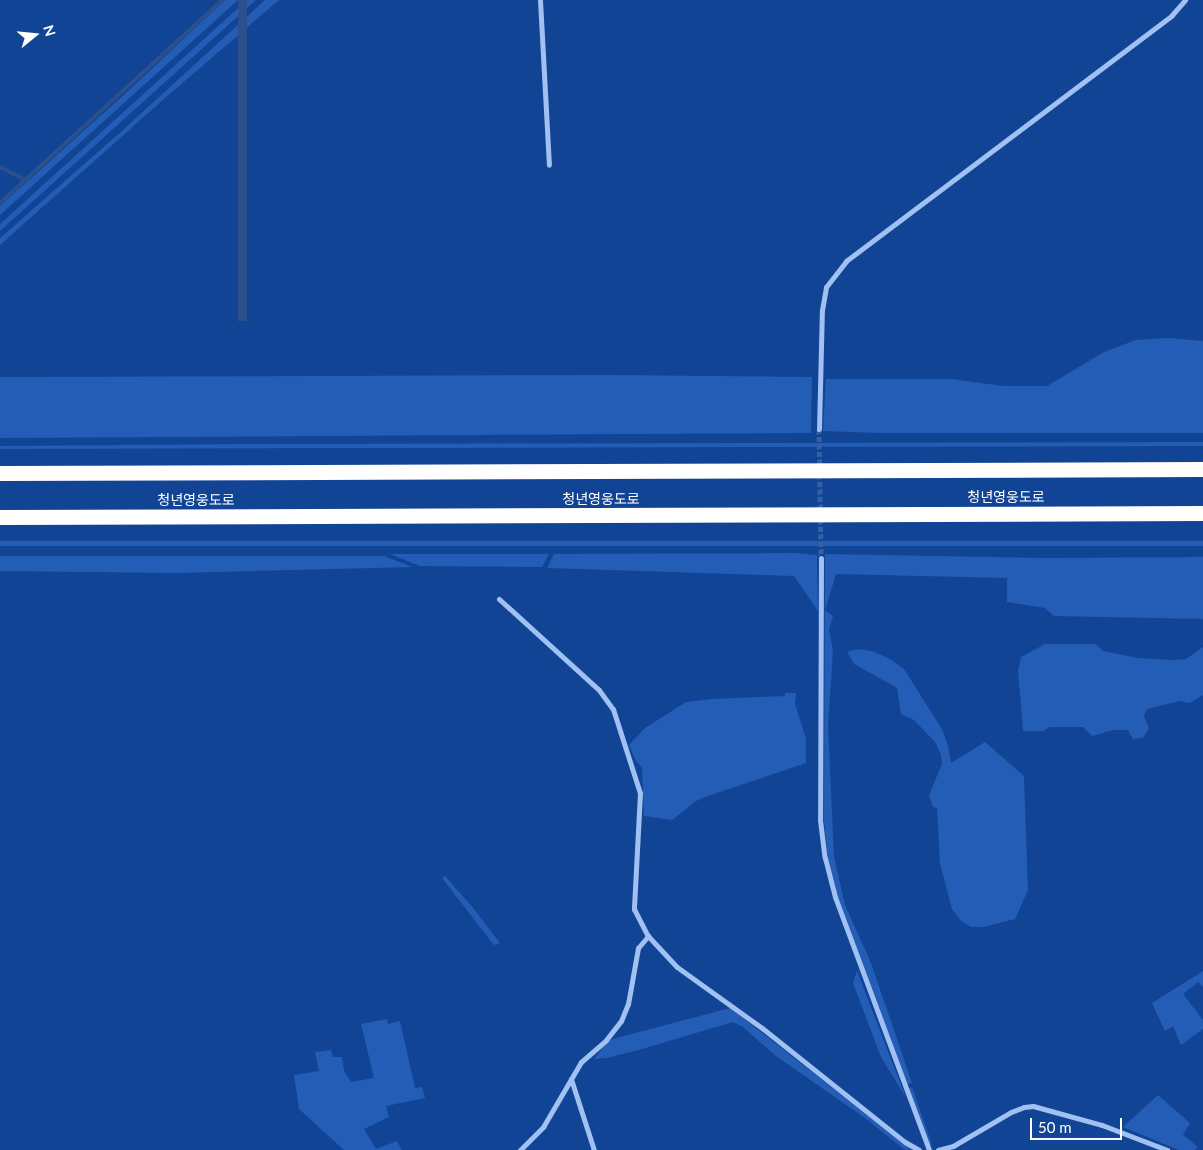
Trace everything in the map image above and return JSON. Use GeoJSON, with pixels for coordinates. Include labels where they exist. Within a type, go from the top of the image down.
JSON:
{"type":"FeatureCollection","features":[{"type":"Feature","properties":{"kind":"highway","name":"청년영웅도로"},"geometry":{"type":"LineString","coordinates":[[0,473],[1203,470]]}},
{"type":"Feature","properties":{"kind":"highway","name":"청년영웅도로"},"geometry":{"type":"LineString","coordinates":[[0,517],[1203,513]]}},
{"type":"Feature","properties":{"kind":"street"},"geometry":{"type":"LineString","coordinates":[[540,0],[549,165]]}},
{"type":"Feature","properties":{"kind":"street"},"geometry":{"type":"LineString","coordinates":[[819,429],[822,310],[826,286],[846,260],[1172,16],[1185,0]]}},
{"type":"Feature","properties":{"kind":"street"},"geometry":{"type":"LineString","coordinates":[[821,558],[820,820],[825,858],[835,897],[929,1150]]}},
{"type":"Feature","properties":{"kind":"street"},"geometry":{"type":"LineString","coordinates":[[499,599],[599,690],[613,708],[640,793],[634,909],[648,936],[677,967],[762,1028],[905,1142],[919,1150]]}},
{"type":"Feature","properties":{"kind":"street"},"geometry":{"type":"LineString","coordinates":[[520,1150],[544,1127],[570,1078],[581,1062],[606,1040],[621,1021],[628,1004],[638,948],[648,936]]}},
{"type":"Feature","properties":{"kind":"street"},"geometry":{"type":"LineString","coordinates":[[570,1078],[594,1150]]}},
{"type":"Feature","properties":{"kind":"street"},"geometry":{"type":"LineString","coordinates":[[938,1150],[953,1146],[1011,1112],[1033,1106],[1102,1125],[1167,1150]]}},
{"type":"Feature","properties":{"kind":"shaded area"},"geometry":{"type":"Polygon","coordinates":[[[225,0],[238,0],[0,215],[0,206],[126,93],[225,0]]]}},
{"type":"Feature","properties":{"kind":"shaded area"},"geometry":{"type":"Polygon","coordinates":[[[238,0],[247,0],[247,321],[238,321],[238,0]]]}},
{"type":"Feature","properties":{"kind":"shaded area"},"geometry":{"type":"Polygon","coordinates":[[[247,0],[256,0],[0,231],[0,224],[247,0]]]}},
{"type":"Feature","properties":{"kind":"shaded area"},"geometry":{"type":"Polygon","coordinates":[[[265,0],[279,0],[165,98],[0,245],[0,238],[123,130],[265,0]]]}},
{"type":"Feature","properties":{"kind":"shaded area"},"geometry":{"type":"Polygon","coordinates":[[[1169,338],[1203,341],[1203,433],[879,433],[823,431],[826,379],[952,379],[1003,386],[1047,386],[1104,352],[1136,340],[1169,338]]]}},
{"type":"Feature","properties":{"kind":"shaded area"},"geometry":{"type":"Polygon","coordinates":[[[609,375],[812,377],[811,433],[0,438],[0,377],[609,375]]]}},
{"type":"Feature","properties":{"kind":"shaded area"},"geometry":{"type":"Polygon","coordinates":[[[1203,442],[1203,446],[0,449],[0,446],[261,444],[1203,442]]]}},
{"type":"Feature","properties":{"kind":"shaded area"},"geometry":{"type":"Polygon","coordinates":[[[0,541],[1203,541],[1203,546],[0,546],[0,541]]]}},
{"type":"Feature","properties":{"kind":"shaded area"},"geometry":{"type":"Polygon","coordinates":[[[795,553],[817,555],[818,611],[794,576],[547,568],[554,554],[795,553]]]}},
{"type":"Feature","properties":{"kind":"shaded area"},"geometry":{"type":"Polygon","coordinates":[[[390,554],[549,554],[542,567],[420,566],[390,554]]]}},
{"type":"Feature","properties":{"kind":"shaded area"},"geometry":{"type":"Polygon","coordinates":[[[825,554],[1048,558],[1203,557],[1203,619],[1054,616],[1045,608],[1007,602],[1007,578],[836,574],[825,610],[833,616],[829,629],[833,651],[828,725],[834,857],[845,905],[871,963],[912,1083],[907,1085],[837,898],[828,860],[824,820],[825,554]]]}},
{"type":"Feature","properties":{"kind":"shaded area"},"geometry":{"type":"Polygon","coordinates":[[[0,556],[384,556],[413,567],[176,573],[0,571],[0,556]]]}},
{"type":"Feature","properties":{"kind":"shaded area"},"geometry":{"type":"Polygon","coordinates":[[[1045,644],[1095,644],[1103,651],[1138,658],[1173,660],[1186,659],[1203,647],[1203,695],[1190,703],[1180,701],[1147,709],[1144,716],[1149,728],[1143,738],[1133,739],[1128,730],[1113,730],[1092,736],[1083,727],[1050,727],[1043,731],[1023,731],[1018,670],[1021,657],[1045,644]]]}},
{"type":"Feature","properties":{"kind":"shaded area"},"geometry":{"type":"Polygon","coordinates":[[[858,649],[872,651],[890,659],[904,669],[943,731],[951,763],[985,742],[1024,776],[1028,890],[1015,919],[983,927],[971,927],[961,921],[952,909],[940,864],[937,808],[933,807],[929,795],[942,764],[941,755],[935,742],[914,720],[901,714],[897,688],[854,664],[847,652],[858,649]]]}},
{"type":"Feature","properties":{"kind":"shaded area"},"geometry":{"type":"Polygon","coordinates":[[[785,693],[796,693],[795,704],[806,739],[806,763],[705,797],[696,801],[672,820],[644,816],[642,768],[636,761],[629,745],[645,728],[686,702],[785,696],[785,693]]]}},
{"type":"Feature","properties":{"kind":"shaded area"},"geometry":{"type":"Polygon","coordinates":[[[445,876],[500,943],[494,945],[442,878],[445,876]]]}},
{"type":"Feature","properties":{"kind":"shaded area"},"geometry":{"type":"Polygon","coordinates":[[[857,971],[906,1098],[881,1057],[853,983],[857,971]]]}},
{"type":"Feature","properties":{"kind":"shaded area"},"geometry":{"type":"Polygon","coordinates":[[[1203,971],[1203,987],[1198,982],[1183,994],[1203,1020],[1203,1029],[1181,1045],[1173,1026],[1165,1031],[1152,1003],[1203,971]]]}},
{"type":"Feature","properties":{"kind":"shaded area"},"geometry":{"type":"Polygon","coordinates":[[[730,1008],[913,1149],[905,1150],[865,1118],[776,1056],[743,1027],[733,1022],[642,1049],[607,1058],[594,1059],[609,1040],[730,1008]]]}},
{"type":"Feature","properties":{"kind":"shaded area"},"geometry":{"type":"Polygon","coordinates":[[[387,1019],[388,1024],[400,1021],[415,1088],[422,1087],[425,1098],[386,1106],[389,1117],[364,1129],[376,1149],[397,1141],[402,1150],[344,1150],[299,1109],[294,1075],[319,1071],[315,1052],[331,1050],[333,1057],[342,1057],[344,1071],[351,1082],[374,1078],[361,1024],[387,1019]]]}},
{"type":"Feature","properties":{"kind":"shaded area"},"geometry":{"type":"Polygon","coordinates":[[[912,1087],[932,1145],[929,1144],[908,1089],[912,1087]]]}},
{"type":"Feature","properties":{"kind":"shaded area"},"geometry":{"type":"Polygon","coordinates":[[[1158,1095],[1190,1123],[1183,1135],[1198,1147],[1195,1150],[1179,1150],[1123,1127],[1158,1095]]]}},
{"type":"Feature","properties":{"kind":"waterway"},"geometry":{"type":"LineString","coordinates":[[0,203],[222,0]]}},
{"type":"Feature","properties":{"kind":"waterway"},"geometry":{"type":"LineString","coordinates":[[0,167],[26,180]]}},
{"type":"Feature","properties":{"kind":"tunnel"},"geometry":{"type":"LineString","coordinates":[[819,429],[821,558]]}}]}
